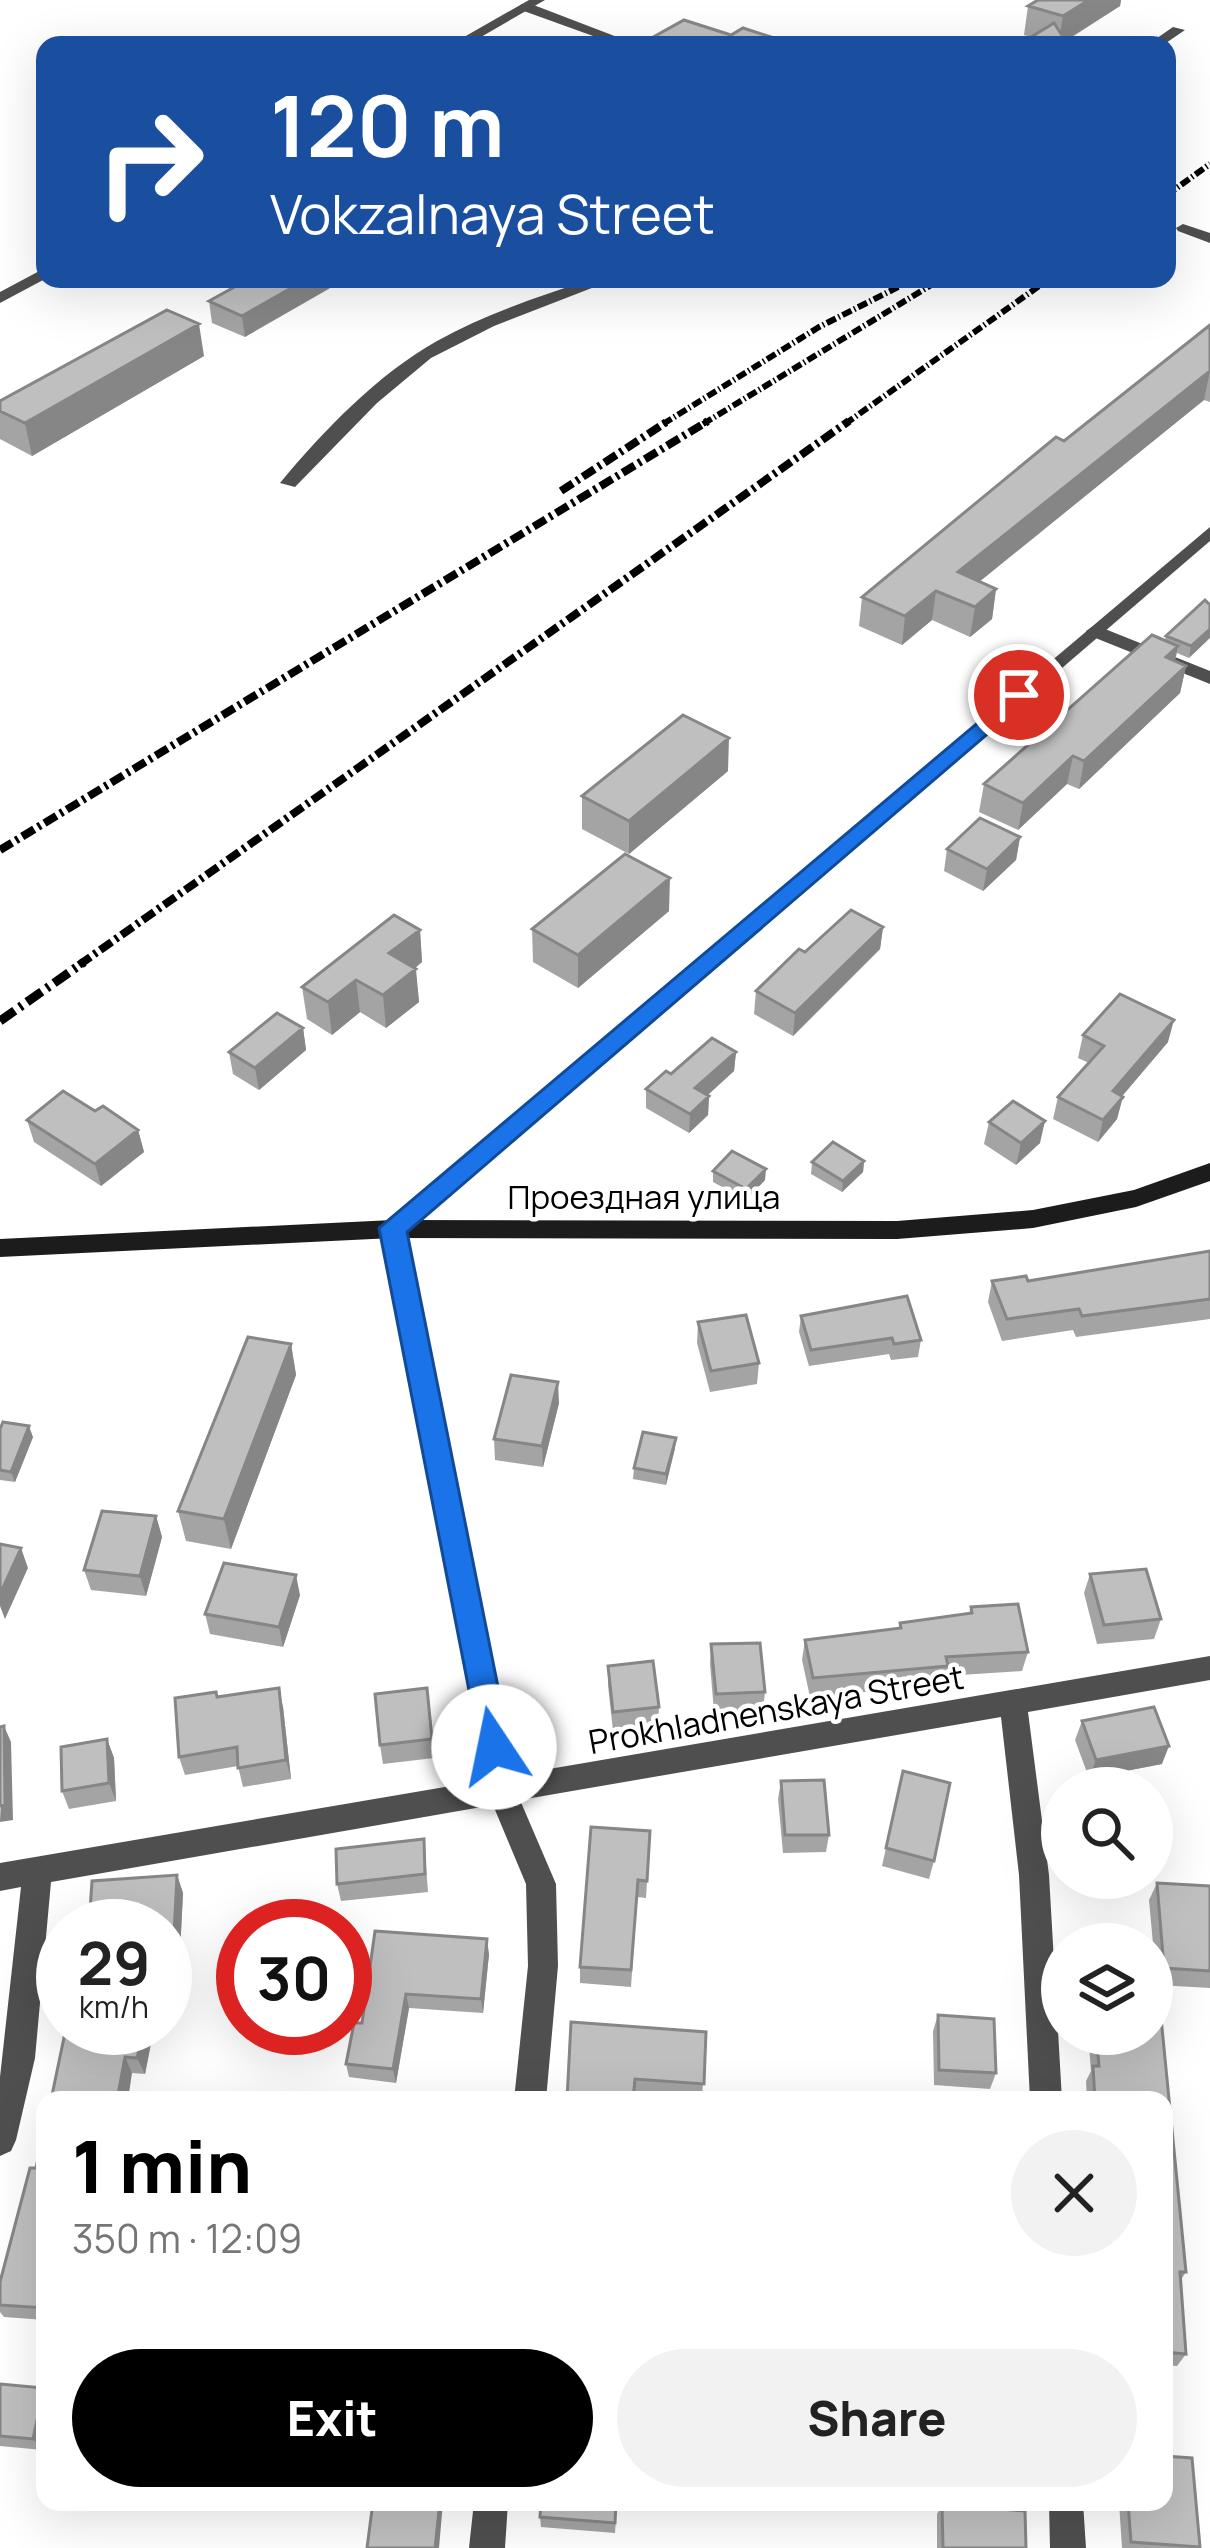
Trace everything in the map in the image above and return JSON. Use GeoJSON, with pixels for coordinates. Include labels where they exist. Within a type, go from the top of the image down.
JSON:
{"type":"FeatureCollection","features":[{"type":"Feature","properties":{"kind":"main road","name":"Проездная улица"},"geometry":{"type":"LineString","coordinates":[[0,1248],[393,1228],[897,1230],[1033,1220],[1136,1198],[1210,1172]]}},
{"type":"Feature","properties":{"kind":"street"},"geometry":{"type":"LineString","coordinates":[[473,36],[532,4],[609,36]]}},
{"type":"Feature","properties":{"kind":"street"},"geometry":{"type":"LineString","coordinates":[[1168,36],[1178,29]]}},
{"type":"Feature","properties":{"kind":"street"},"geometry":{"type":"LineString","coordinates":[[1183,228],[1210,238]]}},
{"type":"Feature","properties":{"kind":"street"},"geometry":{"type":"LineString","coordinates":[[0,298],[36,278]]}},
{"type":"Feature","properties":{"kind":"street"},"geometry":{"type":"LineString","coordinates":[[289,483],[362,407],[428,353],[578,288]]}},
{"type":"Feature","properties":{"kind":"street"},"geometry":{"type":"LineString","coordinates":[[531,2091],[543,1966],[541,1884],[503,1794],[393,1228],[1210,532]]}},
{"type":"Feature","properties":{"kind":"street"},"geometry":{"type":"LineString","coordinates":[[1095,631],[1210,678]]}},
{"type":"Feature","properties":{"kind":"street","name":"Prokhladnenskaya Street"},"geometry":{"type":"LineString","coordinates":[[0,1877],[503,1794],[1210,1668]]}},
{"type":"Feature","properties":{"kind":"street"},"geometry":{"type":"LineString","coordinates":[[1013,1703],[1034,1875],[1046,2091]]}},
{"type":"Feature","properties":{"kind":"street"},"geometry":{"type":"LineString","coordinates":[[0,2140],[20,2058],[37,1871]]}},
{"type":"Feature","properties":{"kind":"street"},"geometry":{"type":"LineString","coordinates":[[487,2548],[490,2511]]}},
{"type":"Feature","properties":{"kind":"street"},"geometry":{"type":"LineString","coordinates":[[1067,2511],[1069,2548]]}},
{"type":"Feature","properties":{"kind":"building"},"geometry":{"type":"Polygon","coordinates":[[[1038,0],[1089,0],[1063,16],[1028,6],[1038,0]]]}},
{"type":"Feature","properties":{"kind":"building"},"geometry":{"type":"Polygon","coordinates":[[[684,20],[731,35],[743,28],[768,36],[655,36],[684,20]]]}},
{"type":"Feature","properties":{"kind":"building"},"geometry":{"type":"Polygon","coordinates":[[[1054,23],[1062,36],[1033,36],[1054,23]]]}},
{"type":"Feature","properties":{"kind":"building"},"geometry":{"type":"Polygon","coordinates":[[[233,288],[291,288],[242,316],[209,301],[233,288]]]}},
{"type":"Feature","properties":{"kind":"building"},"geometry":{"type":"Polygon","coordinates":[[[167,310],[199,324],[25,423],[0,411],[0,401],[167,310]]]}},
{"type":"Feature","properties":{"kind":"building"},"geometry":{"type":"Polygon","coordinates":[[[1210,325],[1210,371],[958,572],[996,589],[975,607],[936,591],[905,616],[862,597],[1056,437],[1064,441],[1210,325]]]}},
{"type":"Feature","properties":{"kind":"building"},"geometry":{"type":"Polygon","coordinates":[[[1205,600],[1210,605],[1210,629],[1191,646],[1166,636],[1205,600]]]}},
{"type":"Feature","properties":{"kind":"building"},"geometry":{"type":"Polygon","coordinates":[[[1152,635],[1178,646],[1166,657],[1186,666],[1084,761],[1073,756],[1023,803],[984,784],[1152,635]]]}},
{"type":"Feature","properties":{"kind":"building"},"geometry":{"type":"Polygon","coordinates":[[[683,715],[729,738],[629,821],[582,796],[683,715]]]}},
{"type":"Feature","properties":{"kind":"building"},"geometry":{"type":"Polygon","coordinates":[[[980,818],[1020,837],[987,869],[947,849],[980,818]]]}},
{"type":"Feature","properties":{"kind":"building"},"geometry":{"type":"Polygon","coordinates":[[[625,854],[670,878],[578,955],[532,929],[625,854]]]}},
{"type":"Feature","properties":{"kind":"building"},"geometry":{"type":"Polygon","coordinates":[[[851,910],[883,927],[795,1013],[756,991],[799,949],[805,952],[851,910]]]}},
{"type":"Feature","properties":{"kind":"building"},"geometry":{"type":"Polygon","coordinates":[[[394,915],[420,930],[389,953],[416,969],[383,995],[356,980],[328,1002],[302,987],[394,915]]]}},
{"type":"Feature","properties":{"kind":"building"},"geometry":{"type":"Polygon","coordinates":[[[1120,994],[1174,1020],[1113,1091],[1123,1097],[1103,1120],[1058,1097],[1104,1046],[1083,1035],[1120,994]]]}},
{"type":"Feature","properties":{"kind":"building"},"geometry":{"type":"Polygon","coordinates":[[[277,1013],[303,1028],[255,1068],[229,1052],[277,1013]]]}},
{"type":"Feature","properties":{"kind":"building"},"geometry":{"type":"Polygon","coordinates":[[[712,1038],[736,1052],[695,1088],[709,1096],[690,1114],[646,1089],[666,1071],[671,1074],[712,1038]]]}},
{"type":"Feature","properties":{"kind":"building"},"geometry":{"type":"Polygon","coordinates":[[[63,1091],[95,1111],[103,1106],[138,1130],[95,1164],[27,1120],[63,1091]]]}},
{"type":"Feature","properties":{"kind":"building"},"geometry":{"type":"Polygon","coordinates":[[[1013,1101],[1045,1121],[1021,1143],[989,1122],[1013,1101]]]}},
{"type":"Feature","properties":{"kind":"building"},"geometry":{"type":"Polygon","coordinates":[[[833,1142],[864,1161],[843,1181],[812,1162],[833,1142]]]}},
{"type":"Feature","properties":{"kind":"building"},"geometry":{"type":"Polygon","coordinates":[[[732,1151],[766,1169],[746,1189],[713,1171],[732,1151]]]}},
{"type":"Feature","properties":{"kind":"building"},"geometry":{"type":"Polygon","coordinates":[[[1210,1251],[1210,1299],[1082,1316],[1079,1309],[1007,1319],[992,1281],[1026,1276],[1028,1281],[1210,1251]]]}},
{"type":"Feature","properties":{"kind":"building"},"geometry":{"type":"Polygon","coordinates":[[[907,1296],[921,1340],[894,1344],[892,1338],[811,1350],[801,1316],[907,1296]]]}},
{"type":"Feature","properties":{"kind":"building"},"geometry":{"type":"Polygon","coordinates":[[[746,1315],[759,1363],[711,1371],[698,1322],[746,1315]]]}},
{"type":"Feature","properties":{"kind":"building"},"geometry":{"type":"Polygon","coordinates":[[[248,1337],[291,1344],[224,1519],[178,1511],[248,1337]]]}},
{"type":"Feature","properties":{"kind":"building"},"geometry":{"type":"Polygon","coordinates":[[[511,1375],[558,1382],[542,1446],[494,1439],[511,1375]]]}},
{"type":"Feature","properties":{"kind":"building"},"geometry":{"type":"Polygon","coordinates":[[[3,1422],[29,1426],[11,1472],[0,1470],[3,1422]]]}},
{"type":"Feature","properties":{"kind":"building"},"geometry":{"type":"Polygon","coordinates":[[[643,1432],[676,1438],[666,1474],[634,1468],[643,1432]]]}},
{"type":"Feature","properties":{"kind":"building"},"geometry":{"type":"Polygon","coordinates":[[[102,1511],[156,1516],[140,1576],[84,1570],[102,1511]]]}},
{"type":"Feature","properties":{"kind":"building"},"geometry":{"type":"Polygon","coordinates":[[[0,1544],[21,1548],[0,1594],[0,1544]]]}},
{"type":"Feature","properties":{"kind":"building"},"geometry":{"type":"Polygon","coordinates":[[[224,1563],[296,1575],[279,1627],[205,1614],[224,1563]]]}},
{"type":"Feature","properties":{"kind":"building"},"geometry":{"type":"Polygon","coordinates":[[[1146,1569],[1161,1619],[1104,1625],[1090,1574],[1146,1569]]]}},
{"type":"Feature","properties":{"kind":"building"},"geometry":{"type":"Polygon","coordinates":[[[1018,1604],[1028,1652],[946,1657],[948,1666],[813,1678],[805,1640],[901,1628],[900,1623],[972,1613],[971,1607],[1018,1604]]]}},
{"type":"Feature","properties":{"kind":"building"},"geometry":{"type":"Polygon","coordinates":[[[760,1643],[765,1692],[716,1694],[711,1644],[760,1643]]]}},
{"type":"Feature","properties":{"kind":"building"},"geometry":{"type":"Polygon","coordinates":[[[653,1661],[659,1707],[613,1712],[608,1666],[653,1661]]]}},
{"type":"Feature","properties":{"kind":"building"},"geometry":{"type":"Polygon","coordinates":[[[279,1688],[286,1760],[238,1768],[237,1747],[179,1757],[175,1698],[279,1688]]]}},
{"type":"Feature","properties":{"kind":"building"},"geometry":{"type":"Polygon","coordinates":[[[427,1688],[432,1739],[380,1745],[375,1694],[427,1688]]]}},
{"type":"Feature","properties":{"kind":"building"},"geometry":{"type":"Polygon","coordinates":[[[1154,1707],[1169,1746],[1096,1760],[1082,1721],[1154,1707]]]}},
{"type":"Feature","properties":{"kind":"building"},"geometry":{"type":"Polygon","coordinates":[[[4,1726],[5,1805],[0,1806],[0,1727],[4,1726]]]}},
{"type":"Feature","properties":{"kind":"building"},"geometry":{"type":"Polygon","coordinates":[[[107,1739],[109,1783],[62,1791],[61,1747],[107,1739]]]}},
{"type":"Feature","properties":{"kind":"building"},"geometry":{"type":"Polygon","coordinates":[[[903,1771],[950,1783],[934,1861],[886,1848],[903,1771]]]}},
{"type":"Feature","properties":{"kind":"building"},"geometry":{"type":"Polygon","coordinates":[[[824,1780],[829,1835],[785,1835],[781,1781],[824,1780]]]}},
{"type":"Feature","properties":{"kind":"building"},"geometry":{"type":"Polygon","coordinates":[[[591,1827],[650,1831],[647,1881],[638,1880],[631,1970],[580,1967],[591,1827]]]}},
{"type":"Feature","properties":{"kind":"building"},"geometry":{"type":"Polygon","coordinates":[[[424,1839],[425,1874],[337,1884],[336,1849],[424,1839]]]}},
{"type":"Feature","properties":{"kind":"building"},"geometry":{"type":"Polygon","coordinates":[[[177,1875],[176,1899],[91,1899],[92,1881],[177,1875]]]}},
{"type":"Feature","properties":{"kind":"building"},"geometry":{"type":"Polygon","coordinates":[[[1173,1884],[1210,1886],[1210,1971],[1173,1969],[1173,1923],[1160,1923],[1158,1899],[1173,1899],[1173,1884]]]}},
{"type":"Feature","properties":{"kind":"building"},"geometry":{"type":"Polygon","coordinates":[[[375,1931],[487,1939],[481,1999],[406,1994],[393,2069],[346,2064],[348,2055],[372,2055],[375,1931]]]}},
{"type":"Feature","properties":{"kind":"building"},"geometry":{"type":"Polygon","coordinates":[[[938,2015],[994,2019],[996,2073],[939,2070],[938,2015]]]}},
{"type":"Feature","properties":{"kind":"building"},"geometry":{"type":"Polygon","coordinates":[[[571,2022],[706,2032],[704,2084],[635,2079],[634,2091],[567,2091],[571,2022]]]}},
{"type":"Feature","properties":{"kind":"building"},"geometry":{"type":"Polygon","coordinates":[[[60,2055],[138,2055],[125,2057],[119,2091],[53,2091],[60,2055]]]}},
{"type":"Feature","properties":{"kind":"building"},"geometry":{"type":"Polygon","coordinates":[[[1098,2055],[1165,2055],[1168,2091],[1094,2091],[1093,2066],[1099,2066],[1098,2055]]]}},
{"type":"Feature","properties":{"kind":"building"},"geometry":{"type":"Polygon","coordinates":[[[1173,2140],[1186,2272],[1180,2272],[1186,2354],[1173,2353],[1173,2140]]]}},
{"type":"Feature","properties":{"kind":"building"},"geometry":{"type":"Polygon","coordinates":[[[30,2168],[36,2168],[36,2307],[0,2305],[0,2282],[30,2168]]]}},
{"type":"Feature","properties":{"kind":"building"},"geometry":{"type":"Polygon","coordinates":[[[0,2384],[36,2387],[33,2439],[0,2436],[0,2384]]]}},
{"type":"Feature","properties":{"kind":"building"},"geometry":{"type":"Polygon","coordinates":[[[1173,2457],[1192,2458],[1200,2547],[1131,2542],[1129,2511],[1173,2511],[1173,2457]]]}},
{"type":"Feature","properties":{"kind":"building"},"geometry":{"type":"Polygon","coordinates":[[[372,2511],[439,2511],[435,2548],[367,2548],[372,2511]]]}},
{"type":"Feature","properties":{"kind":"building"},"geometry":{"type":"Polygon","coordinates":[[[540,2511],[616,2511],[615,2523],[540,2517],[540,2511]]]}},
{"type":"Feature","properties":{"kind":"building"},"geometry":{"type":"Polygon","coordinates":[[[942,2511],[1025,2511],[1026,2548],[943,2548],[942,2511]]]}},
{"type":"Feature","properties":{"kind":"railway"},"geometry":{"type":"LineString","coordinates":[[1176,189],[1210,164]]}},
{"type":"Feature","properties":{"kind":"railway"},"geometry":{"type":"LineString","coordinates":[[663,424],[819,327],[896,288]]}},
{"type":"Feature","properties":{"kind":"railway"},"geometry":{"type":"LineString","coordinates":[[703,424],[926,288]]}},
{"type":"Feature","properties":{"kind":"railway"},"geometry":{"type":"LineString","coordinates":[[845,424],[1036,288]]}},
{"type":"Feature","properties":{"kind":"railway"},"geometry":{"type":"LineString","coordinates":[[561,491],[668,421]]}},
{"type":"Feature","properties":{"kind":"railway"},"geometry":{"type":"LineString","coordinates":[[0,850],[708,421]]}},
{"type":"Feature","properties":{"kind":"railway"},"geometry":{"type":"LineString","coordinates":[[79,965],[849,421]]}},
{"type":"Feature","properties":{"kind":"railway"},"geometry":{"type":"LineString","coordinates":[[0,1021],[84,962]]}},
{"type":"Feature","properties":{"kind":"route"},"geometry":{"type":"LineString","coordinates":[[494,1747],[393,1228],[1019,695]]}}]}
